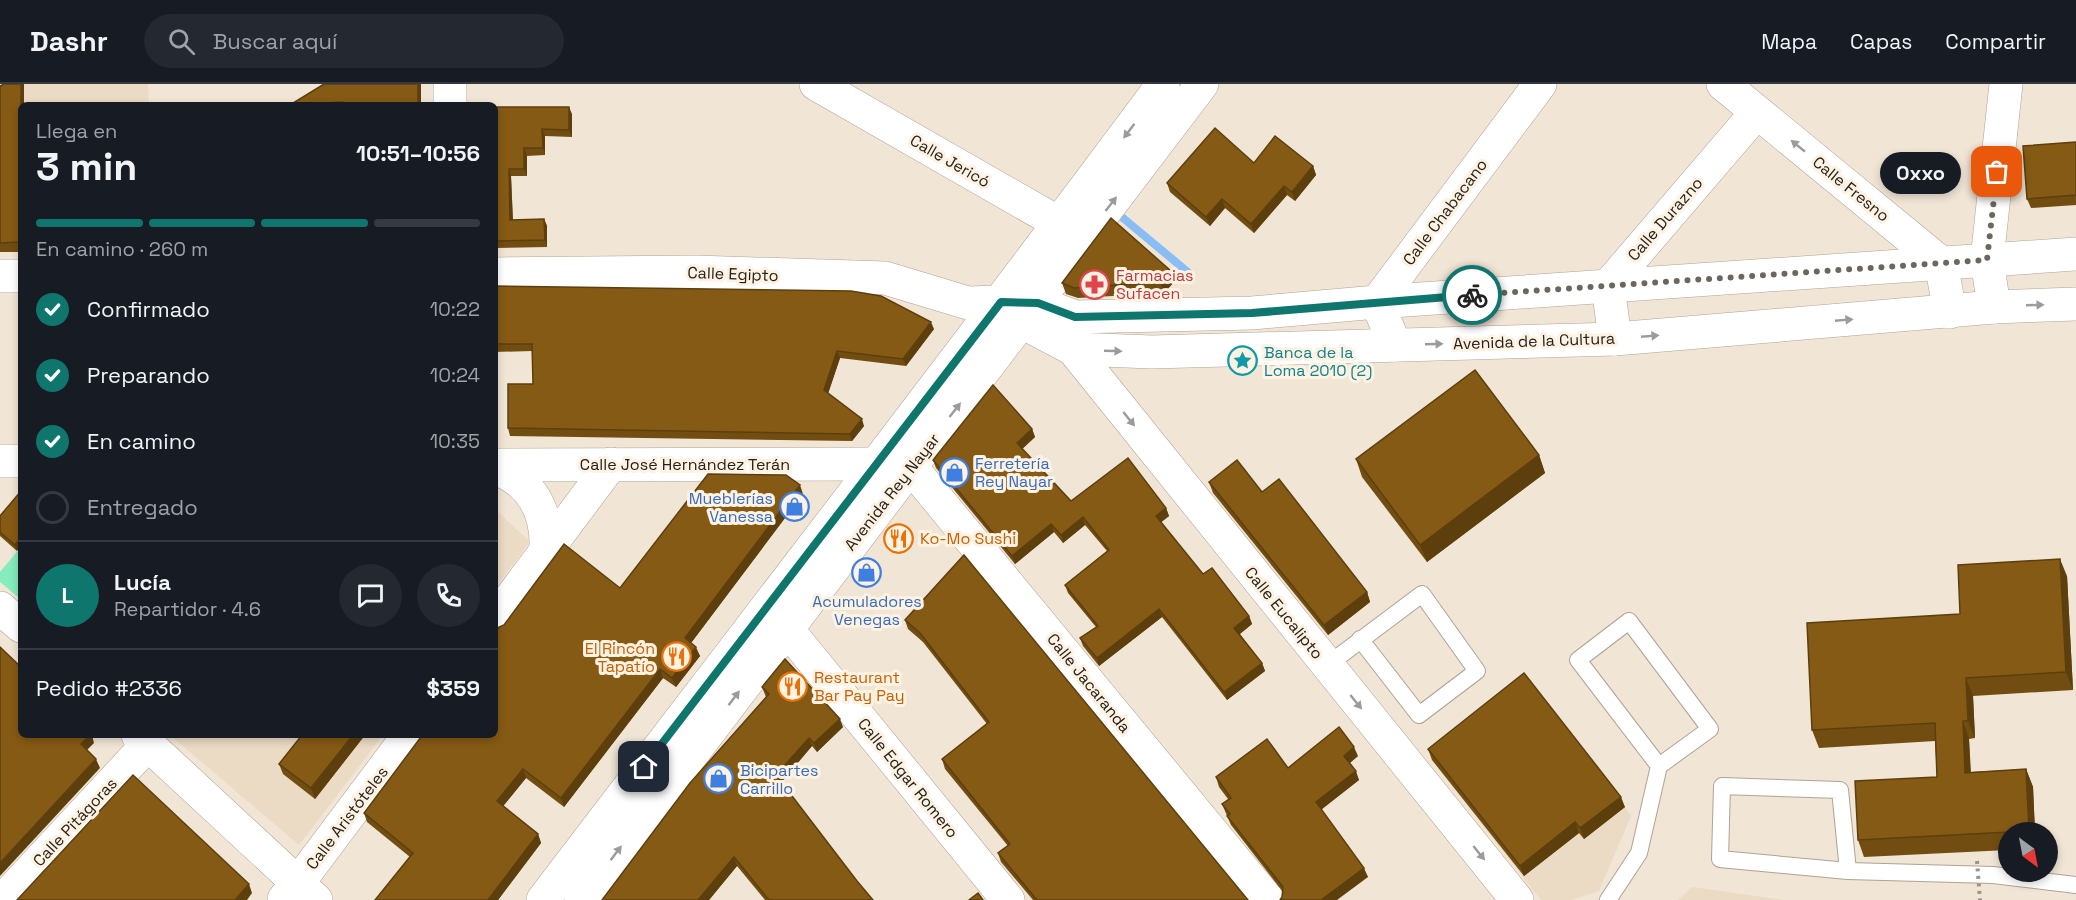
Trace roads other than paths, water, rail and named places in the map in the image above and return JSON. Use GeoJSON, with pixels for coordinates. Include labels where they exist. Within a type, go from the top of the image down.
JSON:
{"type":"FeatureCollection","features":[{"type":"Feature","properties":{"kind":"street"},"geometry":{"type":"LineString","coordinates":[[450,84],[450,102]]}},
{"type":"Feature","properties":{"kind":"street","name":"Calle Jericó"},"geometry":{"type":"LineString","coordinates":[[816,84],[1072,231]]}},
{"type":"Feature","properties":{"kind":"street","name":"Avenida Rey Nayar"},"geometry":{"type":"LineString","coordinates":[[1072,231],[1163,84]]}},
{"type":"Feature","properties":{"kind":"street","name":"Avenida Rey Nayar"},"geometry":{"type":"LineString","coordinates":[[543,900],[874,464],[1072,231],[1202,84]]}},
{"type":"Feature","properties":{"kind":"street","name":"Calle Chabacano"},"geometry":{"type":"LineString","coordinates":[[1377,302],[1540,84]]}},
{"type":"Feature","properties":{"kind":"street","name":"Calle Fresno"},"geometry":{"type":"LineString","coordinates":[[1723,84],[1941,263]]}},
{"type":"Feature","properties":{"kind":"street"},"geometry":{"type":"LineString","coordinates":[[1994,307],[1987,260],[2006,84]]}},
{"type":"Feature","properties":{"kind":"street","name":"Calle Durazno"},"geometry":{"type":"LineString","coordinates":[[1608,286],[1757,112]]}},
{"type":"Feature","properties":{"kind":"street"},"geometry":{"type":"LineString","coordinates":[[1004,310],[1075,317],[1252,313],[1377,302],[2076,254]]}},
{"type":"Feature","properties":{"kind":"street"},"geometry":{"type":"LineString","coordinates":[[1941,263],[1950,312]]}},
{"type":"Feature","properties":{"kind":"street","name":"Calle Egipto"},"geometry":{"type":"LineString","coordinates":[[498,274],[696,272],[885,278],[1004,310]]}},
{"type":"Feature","properties":{"kind":"street"},"geometry":{"type":"LineString","coordinates":[[0,276],[18,276]]}},
{"type":"Feature","properties":{"kind":"street"},"geometry":{"type":"LineString","coordinates":[[1608,286],[1615,339]]}},
{"type":"Feature","properties":{"kind":"street"},"geometry":{"type":"LineString","coordinates":[[1377,302],[1395,345]]}},
{"type":"Feature","properties":{"kind":"street","name":"Avenida de la Cultura"},"geometry":{"type":"LineString","coordinates":[[1004,310],[1073,349],[1152,352],[1615,339],[1994,307],[2076,304]]}},
{"type":"Feature","properties":{"kind":"street","name":"Avenida Rey Nayar"},"geometry":{"type":"LineString","coordinates":[[581,900],[911,466],[1004,310]]}},
{"type":"Feature","properties":{"kind":"street"},"geometry":{"type":"LineString","coordinates":[[1152,352],[1154,315]]}},
{"type":"Feature","properties":{"kind":"street"},"geometry":{"type":"LineString","coordinates":[[1073,349],[1075,317]]}},
{"type":"Feature","properties":{"kind":"street","name":"Calle Eucalipto"},"geometry":{"type":"LineString","coordinates":[[1073,349],[1326,666],[1517,900]]}},
{"type":"Feature","properties":{"kind":"street"},"geometry":{"type":"LineString","coordinates":[[0,461],[18,461]]}},
{"type":"Feature","properties":{"kind":"street"},"geometry":{"type":"LineString","coordinates":[[498,615],[611,464]]}},
{"type":"Feature","properties":{"kind":"street","name":"Calle José Hernández Terán"},"geometry":{"type":"LineString","coordinates":[[498,466],[874,464]]}},
{"type":"Feature","properties":{"kind":"street","name":"Calle Jacaranda"},"geometry":{"type":"LineString","coordinates":[[911,466],[1268,900]]}},
{"type":"Feature","properties":{"kind":"street"},"geometry":{"type":"LineString","coordinates":[[498,468],[519,480],[533,494],[543,511],[547,532],[546,551]]}},
{"type":"Feature","properties":{"kind":"street"},"geometry":{"type":"LineString","coordinates":[[0,608],[18,623]]}},
{"type":"Feature","properties":{"kind":"street","name":"Calle Edgar Romero"},"geometry":{"type":"LineString","coordinates":[[787,629],[1008,900]]}},
{"type":"Feature","properties":{"kind":"street","name":"Calle Aristóteles"},"geometry":{"type":"LineString","coordinates":[[299,894],[407,738]]}},
{"type":"Feature","properties":{"kind":"street"},"geometry":{"type":"LineString","coordinates":[[143,739],[299,894]]}},
{"type":"Feature","properties":{"kind":"street","name":"Calle Pitágoras"},"geometry":{"type":"LineString","coordinates":[[3,900],[143,739]]}},
{"type":"Feature","properties":{"kind":"lane"},"geometry":{"type":"LineString","coordinates":[[1326,666],[1360,639],[1422,594],[1477,671],[1419,715],[1360,639]]}},
{"type":"Feature","properties":{"kind":"lane"},"geometry":{"type":"LineString","coordinates":[[1608,900],[1639,853],[1659,766],[1710,729],[1629,621],[1578,660],[1659,766]]}},
{"type":"Feature","properties":{"kind":"lane"},"geometry":{"type":"LineString","coordinates":[[1848,872],[1840,790],[1722,786],[1720,860],[1848,872],[1993,875],[2076,885]]}},
{"type":"Feature","properties":{"kind":"waterway"},"geometry":{"type":"LineString","coordinates":[[1123,218],[1189,273]]}},
{"type":"Feature","properties":{"kind":"place","name":"Oxxo"},"geometry":{"type":"Point","coordinates":[1997,172]}},
{"type":"Feature","properties":{"kind":"place","name":"Farmacias Sufacen"},"geometry":{"type":"Point","coordinates":[1095,284]}},
{"type":"Feature","properties":{"kind":"place","name":"Banca de la Loma 2010 (2)"},"geometry":{"type":"Point","coordinates":[1243,361]}},
{"type":"Feature","properties":{"kind":"place","name":"Ferretería Rey Nayar"},"geometry":{"type":"Point","coordinates":[954,472]}},
{"type":"Feature","properties":{"kind":"place","name":"Mueblerías Vanessa"},"geometry":{"type":"Point","coordinates":[794,507]}},
{"type":"Feature","properties":{"kind":"place","name":"Ko-Mo Sushi"},"geometry":{"type":"Point","coordinates":[899,538]}},
{"type":"Feature","properties":{"kind":"place","name":"Acumuladores Venegas"},"geometry":{"type":"Point","coordinates":[867,573]}},
{"type":"Feature","properties":{"kind":"place","name":"El Rincón Tapatío"},"geometry":{"type":"Point","coordinates":[676,657]}},
{"type":"Feature","properties":{"kind":"place","name":"Restaurant Bar Pay Pay"},"geometry":{"type":"Point","coordinates":[793,686]}},
{"type":"Feature","properties":{"kind":"place","name":"Bicipartes Carrillo"},"geometry":{"type":"Point","coordinates":[719,779]}}]}
